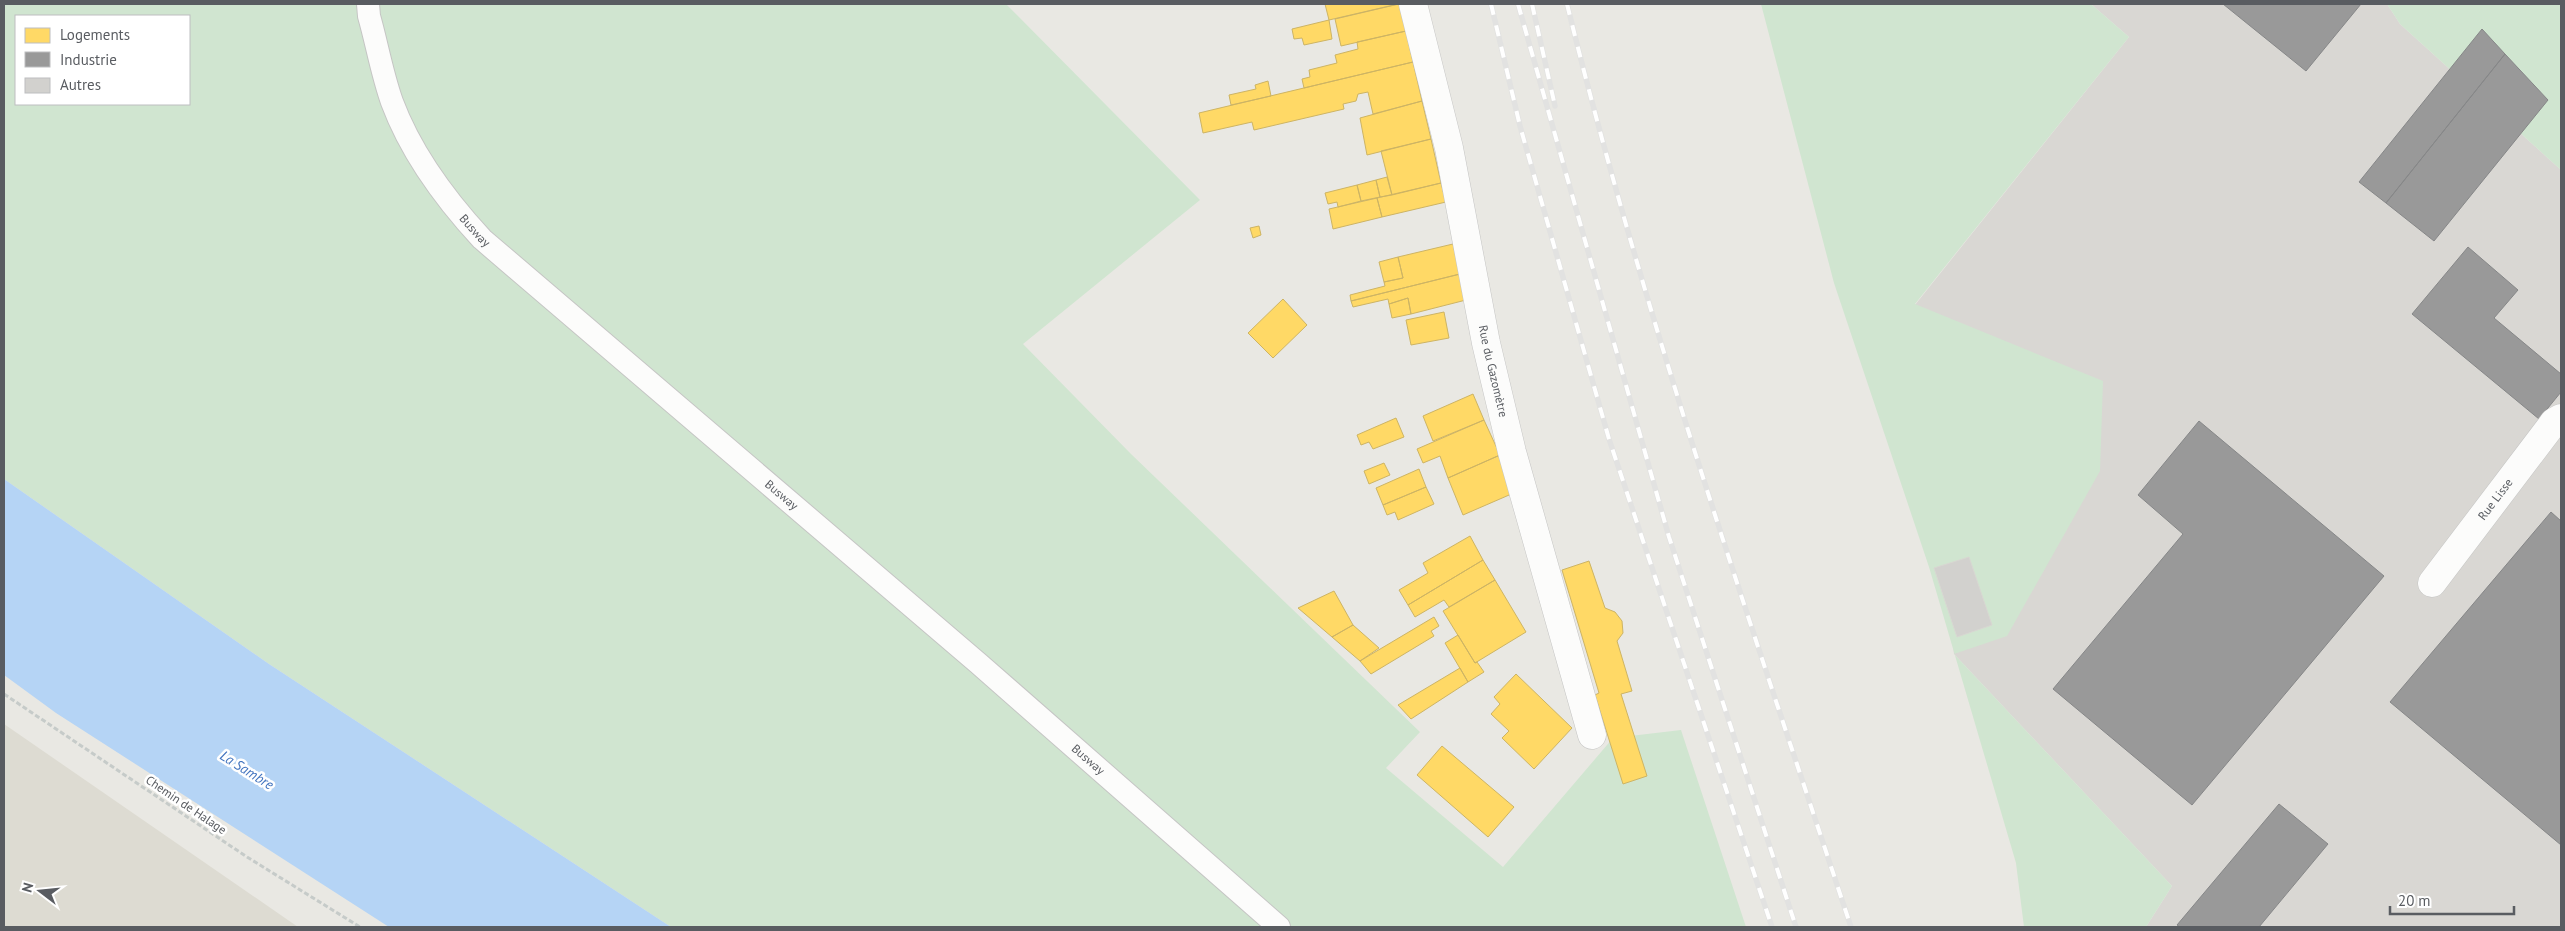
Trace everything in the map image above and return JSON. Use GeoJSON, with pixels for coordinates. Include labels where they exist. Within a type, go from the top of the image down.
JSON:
{"type":"FeatureCollection","features":[{"type":"Feature","properties":{"kind":"street","name":"Rue du Gazomètre"},"geometry":{"type":"LineString","coordinates":[[1413,4],[1449,148],[1486,343],[1512,452],[1592,735]]}},
{"type":"Feature","properties":{"kind":"street","name":"Rue Lisse"},"geometry":{"type":"LineString","coordinates":[[2432,584],[2554,422],[2561,418]]}},
{"type":"Feature","properties":{"kind":"lane","name":"Busway"},"geometry":{"type":"LineString","coordinates":[[368,4],[369,16],[392,102],[413,146],[458,214],[482,239],[970,657],[1279,927]]}},
{"type":"Feature","properties":{"kind":"path","name":"Chemin de Halage"},"geometry":{"type":"LineString","coordinates":[[4,694],[247,857],[360,927]]}},
{"type":"Feature","properties":{"kind":"shaded area"},"geometry":{"type":"Polygon","coordinates":[[[2091,4],[2387,4],[2400,24],[2561,170],[2561,927],[2146,927],[2172,886],[1954,654],[1915,305],[2129,37],[2091,4]]]}},
{"type":"Feature","properties":{"kind":"shaded area"},"geometry":{"type":"Polygon","coordinates":[[[4,724],[298,927],[4,927],[4,724]]]}},
{"type":"Feature","properties":{"kind":"green space"},"geometry":{"type":"Polygon","coordinates":[[[4,4],[1006,4],[1200,200],[1023,344],[1131,454],[1420,732],[1386,768],[1503,867],[1613,738],[1681,730],[1746,927],[671,927],[269,664],[4,479],[4,4]]]}},
{"type":"Feature","properties":{"kind":"green space"},"geometry":{"type":"Polygon","coordinates":[[[1761,4],[2091,4],[2129,37],[1915,304],[2103,381],[2100,471],[2007,636],[1955,654],[1929,567],[1834,283],[1761,4]]]}},
{"type":"Feature","properties":{"kind":"green space"},"geometry":{"type":"Polygon","coordinates":[[[2387,4],[2561,4],[2561,170],[2400,24],[2387,4]]]}},
{"type":"Feature","properties":{"kind":"green space"},"geometry":{"type":"Polygon","coordinates":[[[1955,655],[2172,886],[2146,927],[2024,927],[2016,863],[1955,655]]]}},
{"type":"Feature","properties":{"kind":"water","name":"La Sambre"},"geometry":{"type":"Polygon","coordinates":[[[4,479],[269,664],[671,927],[389,927],[56,713],[4,675],[4,479]]]}},
{"type":"Feature","properties":{"kind":"building: Logements"},"geometry":{"type":"Polygon","coordinates":[[[1325,4],[1398,4],[1329,20],[1325,4]]]}},
{"type":"Feature","properties":{"kind":"building: Logements"},"geometry":{"type":"Polygon","coordinates":[[[1399,4],[1406,31],[1341,46],[1335,19],[1399,4]]]}},
{"type":"Feature","properties":{"kind":"building: Logements"},"geometry":{"type":"Polygon","coordinates":[[[1329,20],[1332,39],[1304,45],[1302,38],[1294,39],[1292,29],[1329,20]]]}},
{"type":"Feature","properties":{"kind":"building: Logements"},"geometry":{"type":"Polygon","coordinates":[[[1406,31],[1413,62],[1304,88],[1302,79],[1310,77],[1309,70],[1337,63],[1335,55],[1358,49],[1357,42],[1406,31]]]}},
{"type":"Feature","properties":{"kind":"building: Logements"},"geometry":{"type":"Polygon","coordinates":[[[1413,62],[1422,101],[1373,114],[1368,92],[1358,94],[1356,101],[1343,104],[1344,109],[1254,130],[1252,122],[1203,133],[1199,113],[1413,62]]]}},
{"type":"Feature","properties":{"kind":"building: Logements"},"geometry":{"type":"Polygon","coordinates":[[[1268,81],[1271,96],[1231,105],[1229,95],[1256,89],[1255,85],[1268,81]]]}},
{"type":"Feature","properties":{"kind":"building: Logements"},"geometry":{"type":"Polygon","coordinates":[[[1422,101],[1431,139],[1367,155],[1360,118],[1422,101]]]}},
{"type":"Feature","properties":{"kind":"building: Logements"},"geometry":{"type":"Polygon","coordinates":[[[1431,139],[1441,183],[1392,195],[1381,151],[1431,139]]]}},
{"type":"Feature","properties":{"kind":"building: Logements"},"geometry":{"type":"Polygon","coordinates":[[[1387,177],[1392,195],[1380,197],[1376,180],[1387,177]]]}},
{"type":"Feature","properties":{"kind":"building: Logements"},"geometry":{"type":"Polygon","coordinates":[[[1376,180],[1380,197],[1361,201],[1357,185],[1376,180]]]}},
{"type":"Feature","properties":{"kind":"building: Logements"},"geometry":{"type":"Polygon","coordinates":[[[1441,183],[1446,202],[1382,217],[1377,198],[1441,183]]]}},
{"type":"Feature","properties":{"kind":"building: Logements"},"geometry":{"type":"Polygon","coordinates":[[[1357,185],[1361,201],[1338,207],[1337,202],[1328,204],[1325,193],[1357,185]]]}},
{"type":"Feature","properties":{"kind":"building: Logements"},"geometry":{"type":"Polygon","coordinates":[[[1377,198],[1382,217],[1333,229],[1329,209],[1377,198]]]}},
{"type":"Feature","properties":{"kind":"building: Logements"},"geometry":{"type":"Polygon","coordinates":[[[1259,226],[1261,235],[1253,238],[1250,228],[1259,226]]]}},
{"type":"Feature","properties":{"kind":"building: Logements"},"geometry":{"type":"Polygon","coordinates":[[[1453,244],[1460,274],[1351,301],[1350,295],[1385,286],[1384,282],[1403,278],[1398,257],[1453,244]]]}},
{"type":"Feature","properties":{"kind":"building: Logements"},"geometry":{"type":"Polygon","coordinates":[[[1398,257],[1403,278],[1384,282],[1379,262],[1398,257]]]}},
{"type":"Feature","properties":{"kind":"building: Logements"},"geometry":{"type":"Polygon","coordinates":[[[1460,274],[1466,300],[1411,314],[1408,298],[1389,304],[1388,299],[1353,307],[1351,301],[1460,274]]]}},
{"type":"Feature","properties":{"kind":"building: Logements"},"geometry":{"type":"Polygon","coordinates":[[[1408,298],[1411,314],[1392,318],[1389,304],[1408,298]]]}},
{"type":"Feature","properties":{"kind":"building: Logements"},"geometry":{"type":"Polygon","coordinates":[[[1283,299],[1307,325],[1273,358],[1248,333],[1283,299]]]}},
{"type":"Feature","properties":{"kind":"building: Logements"},"geometry":{"type":"Polygon","coordinates":[[[1444,312],[1449,338],[1411,345],[1406,320],[1444,312]]]}},
{"type":"Feature","properties":{"kind":"building: Logements"},"geometry":{"type":"Polygon","coordinates":[[[1473,394],[1484,420],[1433,441],[1423,416],[1473,394]]]}},
{"type":"Feature","properties":{"kind":"building: Logements"},"geometry":{"type":"Polygon","coordinates":[[[1396,418],[1404,437],[1373,449],[1369,442],[1361,445],[1357,435],[1396,418]]]}},
{"type":"Feature","properties":{"kind":"building: Logements"},"geometry":{"type":"Polygon","coordinates":[[[1484,420],[1500,455],[1448,478],[1440,456],[1423,463],[1417,449],[1484,420]]]}},
{"type":"Feature","properties":{"kind":"building: Logements"},"geometry":{"type":"Polygon","coordinates":[[[1500,455],[1516,492],[1463,515],[1448,478],[1500,455]]]}},
{"type":"Feature","properties":{"kind":"building: Logements"},"geometry":{"type":"Polygon","coordinates":[[[1384,463],[1390,475],[1369,484],[1364,471],[1384,463]]]}},
{"type":"Feature","properties":{"kind":"building: Logements"},"geometry":{"type":"Polygon","coordinates":[[[1419,469],[1426,487],[1383,505],[1376,488],[1419,469]]]}},
{"type":"Feature","properties":{"kind":"building: Logements"},"geometry":{"type":"Polygon","coordinates":[[[1426,487],[1434,504],[1398,520],[1395,512],[1387,515],[1383,505],[1426,487]]]}},
{"type":"Feature","properties":{"kind":"building: Logements"},"geometry":{"type":"Polygon","coordinates":[[[1470,536],[1483,560],[1408,605],[1399,590],[1428,573],[1423,563],[1470,536]]]}},
{"type":"Feature","properties":{"kind":"building: Logements"},"geometry":{"type":"Polygon","coordinates":[[[1483,560],[1495,580],[1449,607],[1444,600],[1415,617],[1408,605],[1483,560]]]}},
{"type":"Feature","properties":{"kind":"building: Logements"},"geometry":{"type":"Polygon","coordinates":[[[1589,561],[1605,608],[1615,612],[1622,621],[1623,633],[1617,641],[1632,691],[1621,694],[1647,776],[1623,784],[1595,695],[1599,693],[1562,570],[1589,561]]]}},
{"type":"Feature","properties":{"kind":"building: Logements"},"geometry":{"type":"Polygon","coordinates":[[[1495,580],[1526,632],[1475,663],[1443,611],[1495,580]]]}},
{"type":"Feature","properties":{"kind":"building: Logements"},"geometry":{"type":"Polygon","coordinates":[[[1334,591],[1353,625],[1332,637],[1298,608],[1334,591]]]}},
{"type":"Feature","properties":{"kind":"building: Logements"},"geometry":{"type":"Polygon","coordinates":[[[1434,617],[1439,626],[1431,631],[1434,636],[1371,674],[1360,661],[1434,617]]]}},
{"type":"Feature","properties":{"kind":"building: Logements"},"geometry":{"type":"Polygon","coordinates":[[[1353,625],[1379,648],[1360,661],[1332,637],[1353,625]]]}},
{"type":"Feature","properties":{"kind":"building: Logements"},"geometry":{"type":"Polygon","coordinates":[[[1458,635],[1475,663],[1477,662],[1484,672],[1468,682],[1445,643],[1458,635]]]}},
{"type":"Feature","properties":{"kind":"building: Logements"},"geometry":{"type":"Polygon","coordinates":[[[1460,668],[1468,682],[1411,719],[1398,705],[1460,668]]]}},
{"type":"Feature","properties":{"kind":"building: Logements"},"geometry":{"type":"Polygon","coordinates":[[[1516,674],[1572,728],[1534,769],[1502,738],[1509,731],[1491,714],[1500,704],[1494,697],[1516,674]]]}},
{"type":"Feature","properties":{"kind":"building: Logements"},"geometry":{"type":"Polygon","coordinates":[[[1442,746],[1514,807],[1488,837],[1417,775],[1442,746]]]}},
{"type":"Feature","properties":{"kind":"building: Industrie"},"geometry":{"type":"Polygon","coordinates":[[[2223,4],[2361,4],[2306,71],[2223,4]]]}},
{"type":"Feature","properties":{"kind":"building: Industrie"},"geometry":{"type":"Polygon","coordinates":[[[2482,29],[2505,54],[2386,203],[2359,182],[2482,29]]]}},
{"type":"Feature","properties":{"kind":"building: Industrie"},"geometry":{"type":"Polygon","coordinates":[[[2505,54],[2548,100],[2434,241],[2386,203],[2505,54]]]}},
{"type":"Feature","properties":{"kind":"building: Industrie"},"geometry":{"type":"Polygon","coordinates":[[[2468,247],[2518,290],[2494,318],[2561,374],[2561,392],[2539,419],[2412,314],[2468,247]]]}},
{"type":"Feature","properties":{"kind":"building: Industrie"},"geometry":{"type":"Polygon","coordinates":[[[2199,421],[2384,576],[2192,805],[2053,689],[2183,534],[2138,495],[2199,421]]]}},
{"type":"Feature","properties":{"kind":"building: Industrie"},"geometry":{"type":"Polygon","coordinates":[[[2551,512],[2561,521],[2561,845],[2390,702],[2551,512]]]}},
{"type":"Feature","properties":{"kind":"building: Industrie"},"geometry":{"type":"Polygon","coordinates":[[[2279,804],[2328,844],[2259,927],[2180,927],[2177,925],[2279,804]]]}},
{"type":"Feature","properties":{"kind":"building: Autres"},"geometry":{"type":"Polygon","coordinates":[[[1969,557],[1992,625],[1957,637],[1934,568],[1969,557]]]}},
{"type":"Feature","properties":{"kind":"railway"},"geometry":{"type":"LineString","coordinates":[[1491,4],[1520,126],[1609,439],[1772,927]]}},
{"type":"Feature","properties":{"kind":"railway"},"geometry":{"type":"LineString","coordinates":[[1518,4],[1669,537],[1796,927]]}},
{"type":"Feature","properties":{"kind":"railway"},"geometry":{"type":"LineString","coordinates":[[1532,4],[1555,106]]}},
{"type":"Feature","properties":{"kind":"railway"},"geometry":{"type":"LineString","coordinates":[[1567,4],[1597,121],[1664,353],[1737,583],[1851,927]]}}]}
